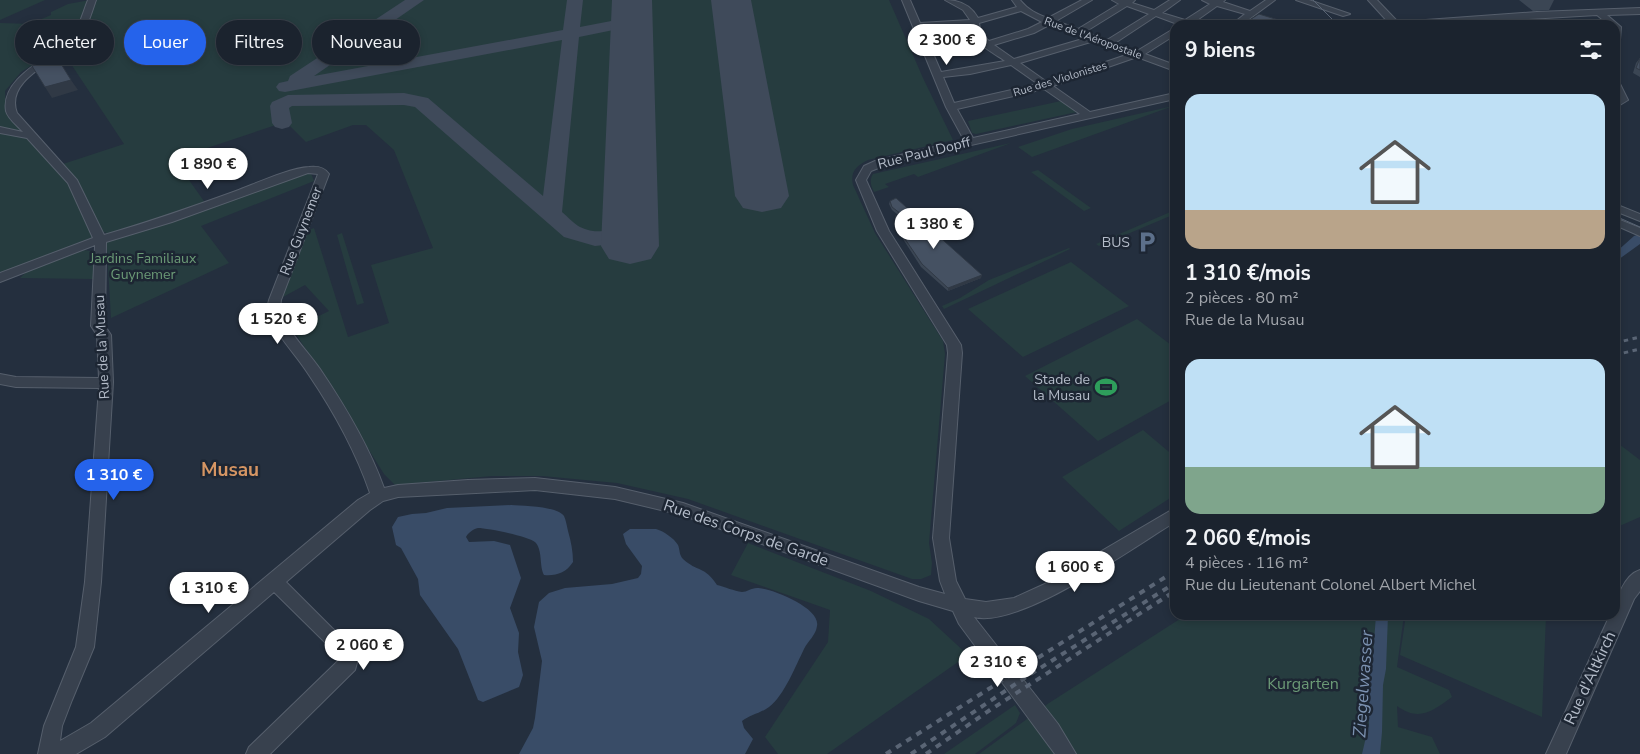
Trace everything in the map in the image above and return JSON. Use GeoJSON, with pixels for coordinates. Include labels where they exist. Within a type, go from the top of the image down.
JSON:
{"type":"FeatureCollection","features":[{"type":"Feature","properties":{"kind":"street","name":"Rue de la Musau"},"geometry":{"type":"LineString","coordinates":[[48,754],[56,716],[84,647],[93,582],[106,382],[104,335],[98,326],[100,240],[73,182],[30,136],[29,132],[12,112],[7,101],[10,90],[18,79],[76,38],[92,0]]}},
{"type":"Feature","properties":{"kind":"street"},"geometry":{"type":"LineString","coordinates":[[906,0],[951,107],[970,142]]}},
{"type":"Feature","properties":{"kind":"street"},"geometry":{"type":"LineString","coordinates":[[949,0],[970,12],[975,22],[976,34],[987,44],[1088,116]]}},
{"type":"Feature","properties":{"kind":"street","name":"Rue de l'Aéropostale"},"geometry":{"type":"LineString","coordinates":[[1016,0],[1022,8],[1031,14],[1170,66]]}},
{"type":"Feature","properties":{"kind":"street"},"geometry":{"type":"LineString","coordinates":[[987,44],[1031,31],[1088,0]]}},
{"type":"Feature","properties":{"kind":"street"},"geometry":{"type":"LineString","coordinates":[[1116,0],[1128,1],[1178,20]]}},
{"type":"Feature","properties":{"kind":"street"},"geometry":{"type":"LineString","coordinates":[[1108,43],[1176,0]]}},
{"type":"Feature","properties":{"kind":"street"},"geometry":{"type":"LineString","coordinates":[[1206,0],[1217,1],[1252,14]]}},
{"type":"Feature","properties":{"kind":"street"},"geometry":{"type":"LineString","coordinates":[[1243,20],[1271,0]]}},
{"type":"Feature","properties":{"kind":"street"},"geometry":{"type":"LineString","coordinates":[[1300,0],[1346,14]]}},
{"type":"Feature","properties":{"kind":"street"},"geometry":{"type":"LineString","coordinates":[[1372,0],[1390,20]]}},
{"type":"Feature","properties":{"kind":"street"},"geometry":{"type":"LineString","coordinates":[[1079,32],[1128,1]]}},
{"type":"Feature","properties":{"kind":"street"},"geometry":{"type":"LineString","coordinates":[[1193,20],[1217,1]]}},
{"type":"Feature","properties":{"kind":"street"},"geometry":{"type":"LineString","coordinates":[[1548,3],[1563,14]]}},
{"type":"Feature","properties":{"kind":"street"},"geometry":{"type":"LineString","coordinates":[[1617,4],[1624,11]]}},
{"type":"Feature","properties":{"kind":"street"},"geometry":{"type":"LineString","coordinates":[[917,26],[975,22],[1022,8]]}},
{"type":"Feature","properties":{"kind":"street"},"geometry":{"type":"LineString","coordinates":[[1480,20],[1640,11]]}},
{"type":"Feature","properties":{"kind":"street"},"geometry":{"type":"LineString","coordinates":[[1598,13],[1608,20]]}},
{"type":"Feature","properties":{"kind":"street"},"geometry":{"type":"LineString","coordinates":[[1472,20],[1549,15]]}},
{"type":"Feature","properties":{"kind":"street","name":"Rue des Violonistes"},"geometry":{"type":"LineString","coordinates":[[951,107],[1046,86],[1138,54],[1170,34]]}},
{"type":"Feature","properties":{"kind":"street"},"geometry":{"type":"LineString","coordinates":[[938,75],[1012,62],[1095,38]]}},
{"type":"Feature","properties":{"kind":"street","name":"Rue Paul Dopff"},"geometry":{"type":"LineString","coordinates":[[959,606],[948,581],[942,538],[956,353],[954,345],[883,231],[861,180],[862,174],[874,164],[1170,97]]}},
{"type":"Feature","properties":{"kind":"street"},"geometry":{"type":"LineString","coordinates":[[0,130],[30,136]]}},
{"type":"Feature","properties":{"kind":"street","name":"Rue Guynemer"},"geometry":{"type":"LineString","coordinates":[[0,278],[100,240],[168,220],[281,178],[308,170],[318,170],[324,174],[275,300],[275,313],[332,402],[370,473],[379,496]]}},
{"type":"Feature","properties":{"kind":"street"},"geometry":{"type":"LineString","coordinates":[[1620,210],[1640,218]]}},
{"type":"Feature","properties":{"kind":"street"},"geometry":{"type":"LineString","coordinates":[[1620,223],[1640,232]]}},
{"type":"Feature","properties":{"kind":"street"},"geometry":{"type":"LineString","coordinates":[[0,379],[42,383],[98,384],[106,382]]}},
{"type":"Feature","properties":{"kind":"street","name":"Rue des Corps de Garde"},"geometry":{"type":"LineString","coordinates":[[48,754],[72,746],[98,730],[273,580],[364,505],[379,496],[398,491],[425,488],[535,484],[615,493],[683,509],[920,594],[959,606],[986,610],[1004,608],[1028,600],[1053,588],[1170,517]]}},
{"type":"Feature","properties":{"kind":"street","name":"Rue d'Altkirch"},"geometry":{"type":"LineString","coordinates":[[1620,612],[1628,594],[1640,577]]}},
{"type":"Feature","properties":{"kind":"street"},"geometry":{"type":"LineString","coordinates":[[256,754],[349,664],[350,655],[326,634],[273,580]]}},
{"type":"Feature","properties":{"kind":"street"},"geometry":{"type":"LineString","coordinates":[[959,606],[965,618],[1046,724],[1066,754]]}},
{"type":"Feature","properties":{"kind":"street","name":"Rue d'Altkirch"},"geometry":{"type":"LineString","coordinates":[[1556,754],[1616,620]]}},
{"type":"Feature","properties":{"kind":"green space"},"geometry":{"type":"Polygon","coordinates":[[[0,0],[45,0],[0,20],[0,0]]]}},
{"type":"Feature","properties":{"kind":"green space","name":"Jardins Familiaux Guynemer"},"geometry":{"type":"Polygon","coordinates":[[[90,0],[889,0],[923,78],[953,140],[868,160],[857,167],[852,176],[853,185],[875,233],[943,341],[945,354],[929,543],[932,563],[931,575],[921,579],[912,579],[688,499],[617,483],[542,476],[492,476],[395,485],[384,474],[293,329],[329,311],[305,285],[283,297],[296,253],[295,235],[314,228],[348,337],[389,323],[371,265],[433,248],[394,150],[366,125],[353,125],[306,142],[287,123],[282,123],[174,159],[206,204],[309,168],[314,181],[201,226],[229,263],[111,318],[106,232],[0,273],[0,23],[15,24],[15,65],[32,65],[21,72],[5,91],[6,113],[63,164],[124,144],[72,65],[114,65],[114,20],[39,20],[51,15],[51,12],[68,4],[90,0]]]}},
{"type":"Feature","properties":{"kind":"green space"},"geometry":{"type":"Polygon","coordinates":[[[1061,101],[1077,112],[976,134],[972,133],[968,121],[1061,101]]]}},
{"type":"Feature","properties":{"kind":"green space"},"geometry":{"type":"Polygon","coordinates":[[[1170,107],[1032,157],[1018,147],[1072,129],[1170,107]]]}},
{"type":"Feature","properties":{"kind":"green space"},"geometry":{"type":"Polygon","coordinates":[[[1011,143],[918,177],[914,174],[885,184],[889,187],[874,192],[871,185],[873,174],[1011,143]]]}},
{"type":"Feature","properties":{"kind":"green space"},"geometry":{"type":"Polygon","coordinates":[[[1038,170],[1091,208],[1084,211],[1031,172],[1038,170]]]}},
{"type":"Feature","properties":{"kind":"green space"},"geometry":{"type":"Polygon","coordinates":[[[1170,212],[1170,216],[1099,246],[1096,244],[1170,212]]]}},
{"type":"Feature","properties":{"kind":"green space"},"geometry":{"type":"Polygon","coordinates":[[[342,233],[364,303],[357,305],[337,235],[342,233]]]}},
{"type":"Feature","properties":{"kind":"green space"},"geometry":{"type":"Polygon","coordinates":[[[1069,248],[944,309],[942,306],[960,298],[989,280],[1069,248]]]}},
{"type":"Feature","properties":{"kind":"green space"},"geometry":{"type":"Polygon","coordinates":[[[84,250],[96,252],[93,279],[20,278],[30,268],[84,250]]]}},
{"type":"Feature","properties":{"kind":"green space"},"geometry":{"type":"Polygon","coordinates":[[[1071,262],[1129,306],[1023,357],[968,309],[1071,262]]]}},
{"type":"Feature","properties":{"kind":"green space","name":"Stade de la Musau"},"geometry":{"type":"Polygon","coordinates":[[[1137,319],[1170,344],[1170,401],[1098,441],[1025,376],[1137,319]]]}},
{"type":"Feature","properties":{"kind":"green space"},"geometry":{"type":"Polygon","coordinates":[[[1143,430],[1170,453],[1170,498],[1119,531],[1062,477],[1143,430]]]}},
{"type":"Feature","properties":{"kind":"green space"},"geometry":{"type":"Polygon","coordinates":[[[1620,445],[1640,460],[1640,517],[1620,526],[1620,445]]]}},
{"type":"Feature","properties":{"kind":"green space"},"geometry":{"type":"Polygon","coordinates":[[[748,543],[871,591],[929,619],[968,655],[827,754],[778,754],[765,737],[828,642],[830,610],[731,575],[748,543]]]}},
{"type":"Feature","properties":{"kind":"green space","name":"Kurgarten"},"geometry":{"type":"Polygon","coordinates":[[[1178,620],[1403,620],[1397,667],[1449,690],[1452,697],[1426,713],[1412,713],[1397,706],[1398,727],[1432,737],[1440,754],[979,754],[1049,703],[1178,620]]]}},
{"type":"Feature","properties":{"kind":"green space"},"geometry":{"type":"Polygon","coordinates":[[[1405,620],[1546,620],[1542,717],[1400,655],[1405,620]]]}},
{"type":"Feature","properties":{"kind":"green space"},"geometry":{"type":"Polygon","coordinates":[[[1015,705],[1020,713],[1016,723],[975,754],[944,754],[1015,705]]]}},
{"type":"Feature","properties":{"kind":"water"},"geometry":{"type":"Polygon","coordinates":[[[1640,234],[1640,244],[1620,258],[1620,249],[1634,236],[1640,234]]]}},
{"type":"Feature","properties":{"kind":"water"},"geometry":{"type":"Polygon","coordinates":[[[511,505],[547,508],[564,516],[571,543],[573,562],[560,573],[544,575],[539,549],[535,542],[531,540],[490,529],[478,528],[466,537],[469,542],[494,541],[510,545],[521,578],[510,608],[519,633],[518,652],[523,675],[519,687],[483,702],[478,700],[458,649],[420,595],[418,579],[401,548],[396,545],[392,527],[398,517],[412,514],[447,508],[511,505]]]}},
{"type":"Feature","properties":{"kind":"water"},"geometry":{"type":"Polygon","coordinates":[[[630,529],[656,529],[674,540],[683,559],[709,575],[717,585],[742,592],[757,588],[773,591],[794,600],[811,612],[816,619],[817,626],[815,632],[780,696],[763,711],[742,721],[744,728],[753,739],[745,754],[519,754],[533,728],[535,718],[542,661],[534,627],[539,602],[549,593],[565,588],[612,584],[638,578],[641,574],[642,566],[626,544],[623,534],[630,529]]]}},
{"type":"Feature","properties":{"kind":"water"},"geometry":{"type":"Polygon","coordinates":[[[1376,620],[1388,620],[1380,754],[1362,754],[1369,724],[1367,697],[1376,620]]]}},
{"type":"Feature","properties":{"kind":"building"},"geometry":{"type":"Polygon","coordinates":[[[1259,14],[1279,20],[1250,20],[1259,14]]]}},
{"type":"Feature","properties":{"kind":"building"},"geometry":{"type":"Polygon","coordinates":[[[1640,58],[1640,70],[1636,68],[1640,58]]]}},
{"type":"Feature","properties":{"kind":"building"},"geometry":{"type":"Polygon","coordinates":[[[62,65],[71,80],[45,87],[32,66],[62,65]]]}},
{"type":"Feature","properties":{"kind":"building"},"geometry":{"type":"Polygon","coordinates":[[[896,198],[982,275],[948,288],[922,264],[903,236],[912,233],[895,216],[901,214],[892,207],[890,201],[896,198]]]}},
{"type":"Feature","properties":{"kind":"taxiway"},"geometry":{"type":"LineString","coordinates":[[296,80],[416,0]]}},
{"type":"Feature","properties":{"kind":"taxiway"},"geometry":{"type":"LineString","coordinates":[[571,33],[575,0]]}},
{"type":"Feature","properties":{"kind":"taxiway"},"geometry":{"type":"LineString","coordinates":[[571,33],[632,22]]}},
{"type":"Feature","properties":{"kind":"taxiway"},"geometry":{"type":"LineString","coordinates":[[285,87],[571,33]]}},
{"type":"Feature","properties":{"kind":"taxiway"},"geometry":{"type":"LineString","coordinates":[[551,214],[571,33]]}},
{"type":"Feature","properties":{"kind":"taxiway"},"geometry":{"type":"LineString","coordinates":[[282,123],[279,106],[288,101],[404,99],[421,102],[551,214]]}},
{"type":"Feature","properties":{"kind":"taxiway"},"geometry":{"type":"LineString","coordinates":[[551,214],[572,232],[595,239],[631,236]]}},
{"type":"Feature","properties":{"kind":"runway"},"geometry":{"type":"LineString","coordinates":[[630,246],[632,0]]}},
{"type":"Feature","properties":{"kind":"runway"},"geometry":{"type":"LineString","coordinates":[[731,0],[762,196]]}},
{"type":"Feature","properties":{"kind":"tram line"},"geometry":{"type":"LineString","coordinates":[[1313,0],[1333,20]]}},
{"type":"Feature","properties":{"kind":"tram line"},"geometry":{"type":"LineString","coordinates":[[1620,218],[1640,227]]}},
{"type":"Feature","properties":{"kind":"railway"},"geometry":{"type":"LineString","coordinates":[[1620,342],[1640,337]]}},
{"type":"Feature","properties":{"kind":"railway"},"geometry":{"type":"LineString","coordinates":[[1620,354],[1640,349]]}},
{"type":"Feature","properties":{"kind":"railway"},"geometry":{"type":"LineString","coordinates":[[886,754],[1170,574]]}},
{"type":"Feature","properties":{"kind":"railway"},"geometry":{"type":"LineString","coordinates":[[911,754],[1026,677],[1170,586]]}},
{"type":"Feature","properties":{"kind":"railway"},"geometry":{"type":"LineString","coordinates":[[926,754],[990,710],[1170,594]]}},
{"type":"Feature","properties":{"kind":"place","name":"BUS"},"geometry":{"type":"Point","coordinates":[1147,242]}},
{"type":"Feature","properties":{"kind":"place","name":"Stade de la Musau"},"geometry":{"type":"Point","coordinates":[1106,387]}},
{"type":"Feature","properties":{"kind":"district","name":"Musau"},"geometry":{"type":"Point","coordinates":[230,470]}},
{"type":"Feature","properties":{"kind":"water label","name":"Ziegelwasser"},"geometry":{"type":"Point","coordinates":[1363,684]}}]}
